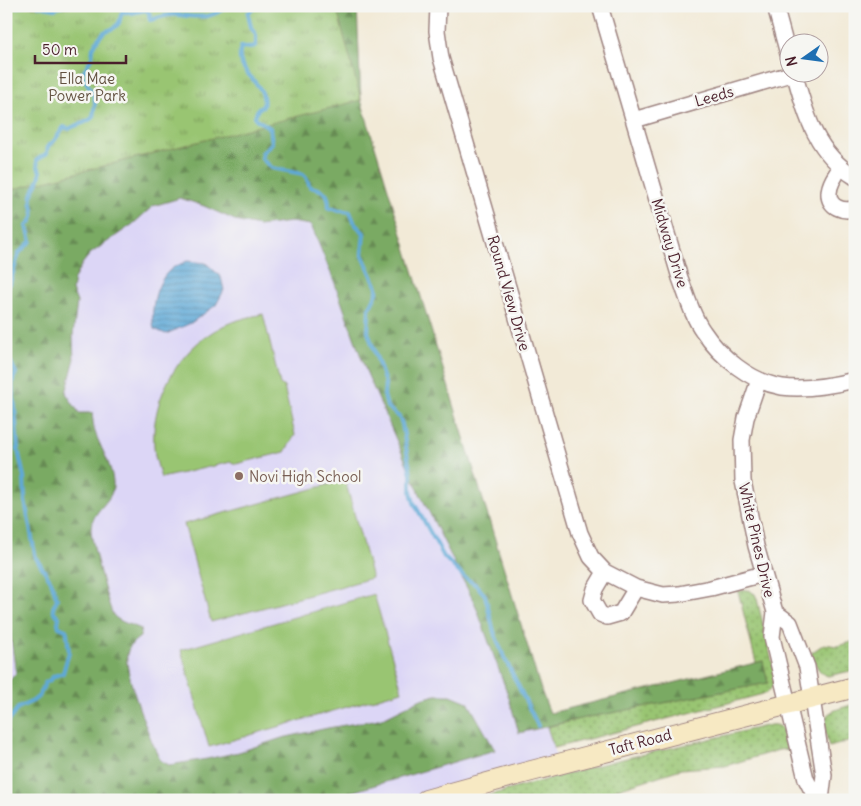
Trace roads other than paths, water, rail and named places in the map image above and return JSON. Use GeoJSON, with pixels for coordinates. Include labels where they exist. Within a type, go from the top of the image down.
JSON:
{"type":"FeatureCollection","features":[{"type":"Feature","properties":{"kind":"street","name":"Round View Drive"},"geometry":{"type":"LineString","coordinates":[[438,6],[437,31],[441,58],[580,533],[591,557],[605,572],[636,588],[664,595],[679,594],[734,583],[763,574]]}},
{"type":"Feature","properties":{"kind":"street","name":"Midway Drive"},"geometry":{"type":"LineString","coordinates":[[600,6],[680,278],[703,332],[723,355],[759,380],[783,387],[814,386],[855,380]]}},
{"type":"Feature","properties":{"kind":"street"},"geometry":{"type":"LineString","coordinates":[[775,6],[782,32]]}},
{"type":"Feature","properties":{"kind":"street","name":"Leeds"},"geometry":{"type":"LineString","coordinates":[[634,120],[778,78]]}},
{"type":"Feature","properties":{"kind":"street"},"geometry":{"type":"LineString","coordinates":[[797,82],[804,108],[817,140],[832,160],[855,177]]}},
{"type":"Feature","properties":{"kind":"street"},"geometry":{"type":"LineString","coordinates":[[841,167],[831,186],[829,198],[838,209],[845,211],[855,208]]}},
{"type":"Feature","properties":{"kind":"street","name":"White Pines Drive"},"geometry":{"type":"LineString","coordinates":[[759,380],[746,418],[742,440],[741,465],[747,505],[763,574],[775,612],[772,637],[806,779],[819,800]]}},
{"type":"Feature","properties":{"kind":"street"},"geometry":{"type":"LineString","coordinates":[[605,572],[595,589],[592,600],[600,614],[607,617],[621,613],[636,588]]}},
{"type":"Feature","properties":{"kind":"street","name":"White Pines Drive"},"geometry":{"type":"LineString","coordinates":[[775,612],[790,623],[807,667],[824,775],[819,800]]}},
{"type":"Feature","properties":{"kind":"street","name":"Taft Road"},"geometry":{"type":"LineString","coordinates":[[426,800],[855,687]]}},
{"type":"Feature","properties":{"kind":"water"},"geometry":{"type":"Polygon","coordinates":[[[187,261],[206,263],[221,277],[224,290],[216,305],[191,323],[166,334],[154,329],[153,306],[157,290],[165,276],[172,269],[187,261]]]}},
{"type":"Feature","properties":{"kind":"waterway"},"geometry":{"type":"LineString","coordinates":[[6,10],[9,7],[23,6]]}},
{"type":"Feature","properties":{"kind":"waterway"},"geometry":{"type":"LineString","coordinates":[[39,6],[55,9],[61,6]]}},
{"type":"Feature","properties":{"kind":"waterway"},"geometry":{"type":"LineString","coordinates":[[6,290],[19,253],[31,241],[27,226],[33,217],[32,197],[40,175],[37,160],[47,153],[48,146],[64,127],[69,129],[93,117],[94,96],[82,74],[92,57],[93,48],[98,39],[104,32],[114,28],[119,23],[122,12],[132,13],[146,10],[150,14],[150,20],[171,15],[210,16],[228,6]]}},
{"type":"Feature","properties":{"kind":"waterway"},"geometry":{"type":"LineString","coordinates":[[257,6],[248,13],[251,27],[256,35],[256,45],[251,48],[241,47],[240,56],[241,64],[261,90],[263,106],[258,109],[255,116],[256,119],[270,128],[272,143],[262,153],[262,159],[272,168],[303,174],[310,187],[319,189],[327,195],[329,208],[350,212],[355,224],[364,233],[362,254],[377,287],[377,293],[369,309],[368,332],[385,383],[384,395],[387,407],[399,417],[402,424],[414,503],[444,557],[485,595],[494,632],[504,657],[538,726]]}},
{"type":"Feature","properties":{"kind":"waterway"},"geometry":{"type":"LineString","coordinates":[[307,6],[324,10],[326,6]]}},
{"type":"Feature","properties":{"kind":"waterway"},"geometry":{"type":"LineString","coordinates":[[6,353],[16,373],[12,386],[18,450],[24,477],[25,501],[34,549],[36,558],[51,581],[57,599],[53,608],[54,612],[59,617],[59,627],[66,630],[69,652],[63,673],[54,676],[45,683],[39,696],[18,708],[6,724]]}},
{"type":"Feature","properties":{"kind":"place","name":"Novi High School"},"geometry":{"type":"Point","coordinates":[239,476]}},
{"type":"Feature","properties":{"kind":"park label","name":"Ella Mae Power Park"},"geometry":{"type":"Point","coordinates":[87,86]}}]}
